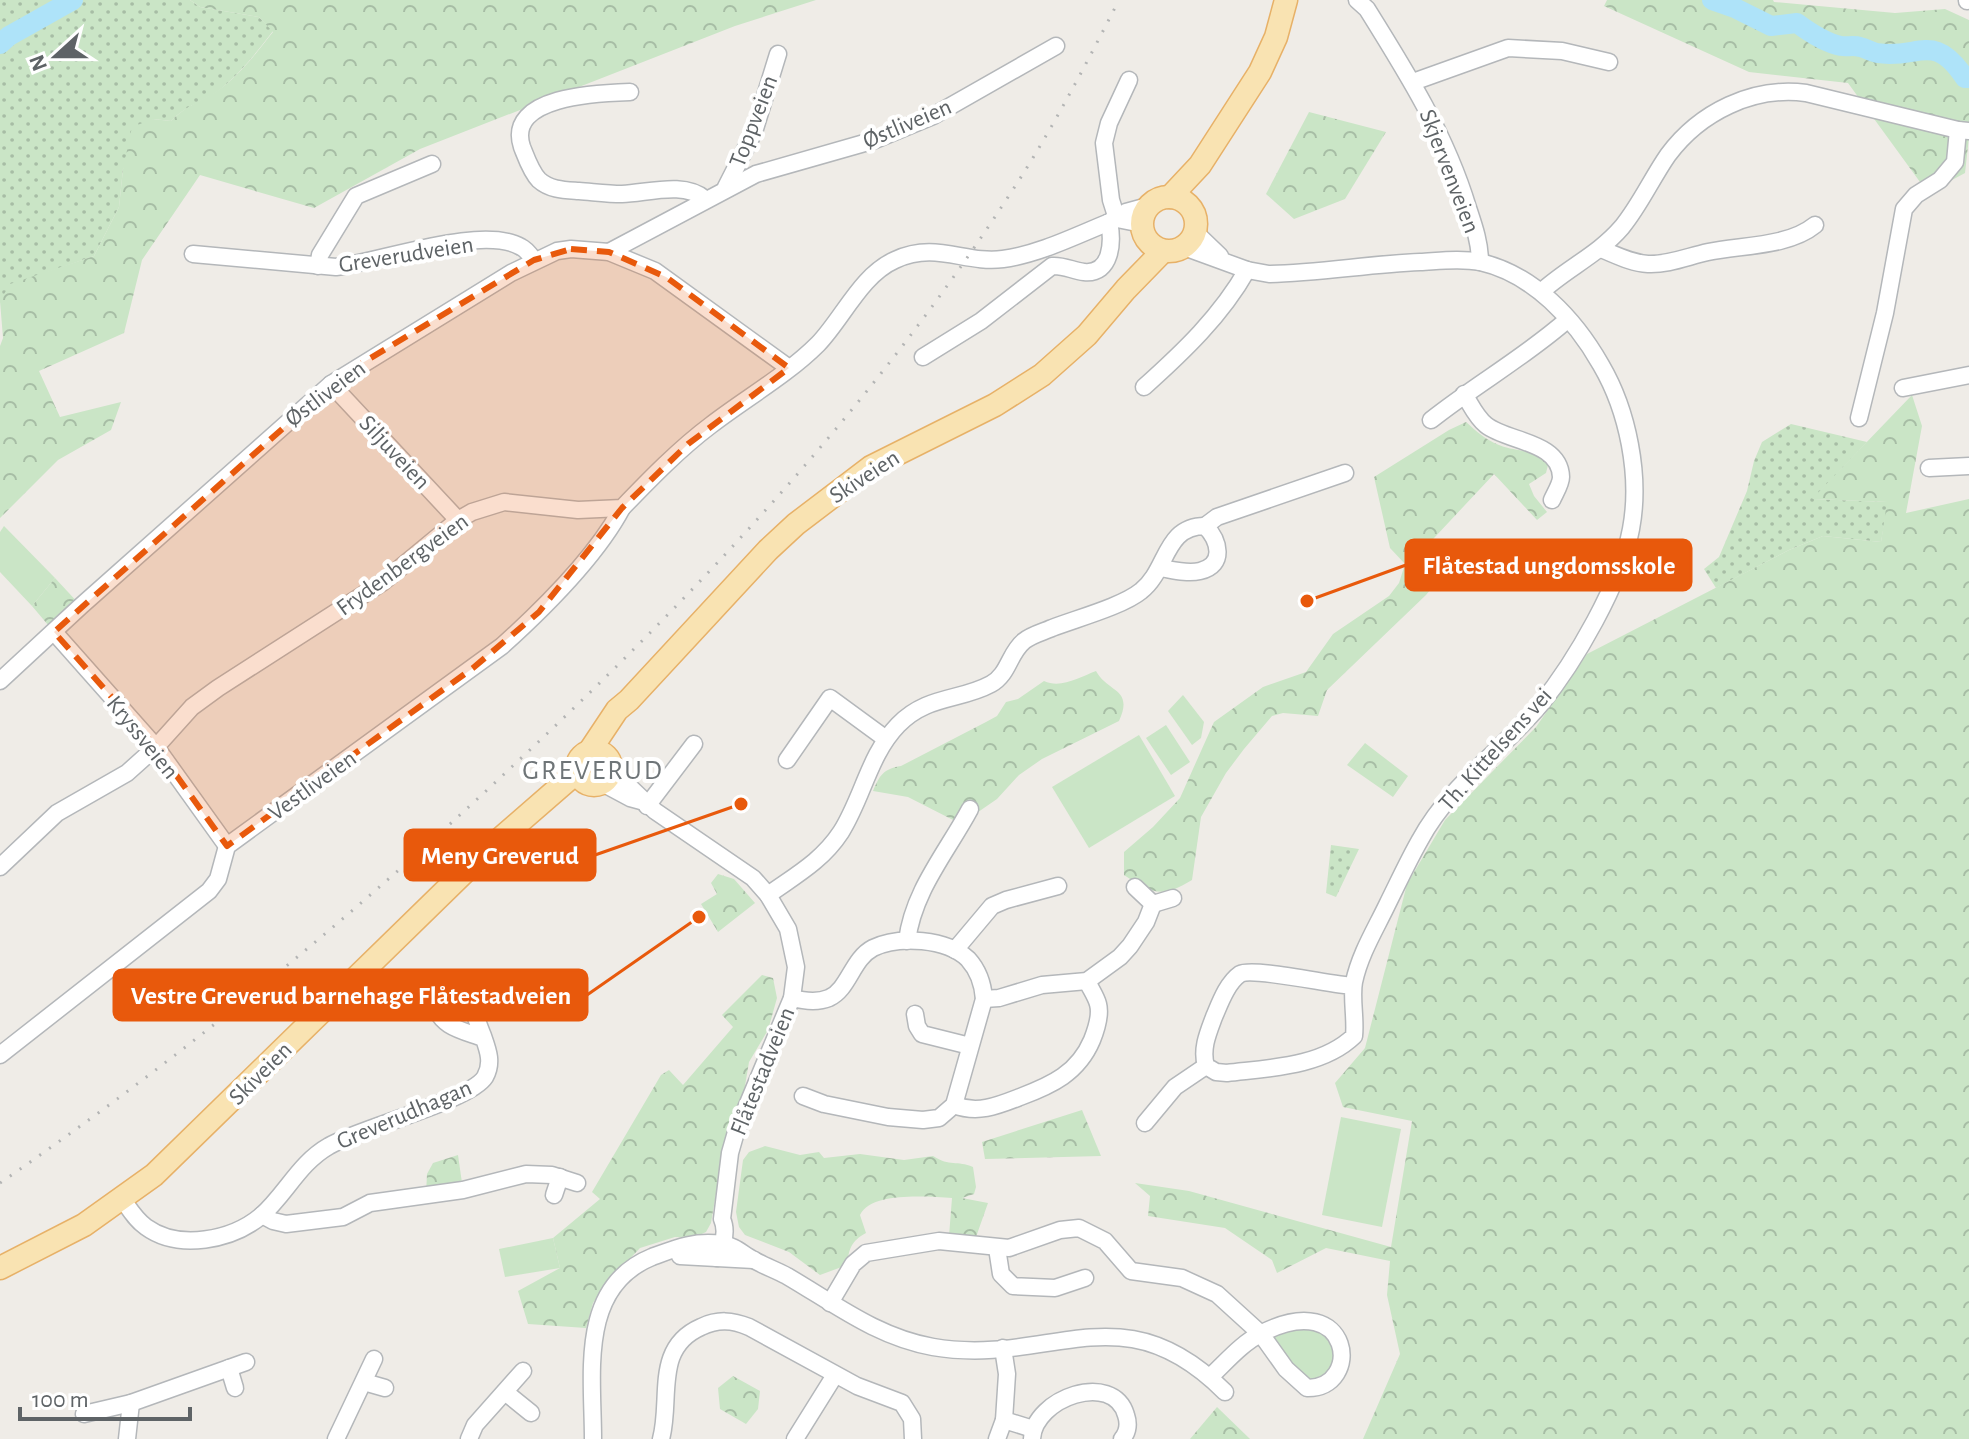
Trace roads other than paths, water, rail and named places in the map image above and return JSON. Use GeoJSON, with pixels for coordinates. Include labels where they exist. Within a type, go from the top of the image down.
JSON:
{"type":"FeatureCollection","features":[{"type":"Feature","properties":{"kind":"main road"},"geometry":{"type":"LineString","coordinates":[[1179,201],[1265,64],[1286,0]]}},
{"type":"Feature","properties":{"kind":"main road"},"geometry":{"type":"LineString","coordinates":[[1159,199],[1179,201],[1196,219],[1163,233],[1159,199]]}},
{"type":"Feature","properties":{"kind":"main road","name":"Skiveien"},"geometry":{"type":"LineString","coordinates":[[0,1268],[69,1234],[123,1200],[178,1153],[477,860],[531,813],[596,770],[629,700],[768,550],[816,507],[871,467],[1022,390],[1054,366],[1087,335],[1126,289],[1163,233]]}},
{"type":"Feature","properties":{"kind":"street","name":"Skjervenveien"},"geometry":{"type":"LineString","coordinates":[[1357,0],[1367,9],[1413,82],[1441,134],[1465,196],[1479,242],[1480,262]]}},
{"type":"Feature","properties":{"kind":"street","name":"Østliveien"},"geometry":{"type":"LineString","coordinates":[[0,681],[331,384],[534,260],[571,249],[609,252],[726,187],[774,167],[904,130],[1056,46]]}},
{"type":"Feature","properties":{"kind":"street","name":"Skjervenveien"},"geometry":{"type":"LineString","coordinates":[[1413,82],[1508,48],[1562,51],[1609,62]]}},
{"type":"Feature","properties":{"kind":"street","name":"Toppveien"},"geometry":{"type":"LineString","coordinates":[[726,187],[754,132],[778,54]]}},
{"type":"Feature","properties":{"kind":"street"},"geometry":{"type":"LineString","coordinates":[[923,357],[981,321],[1052,266],[1061,265],[1087,273],[1106,263],[1113,221],[1104,143],[1109,123],[1129,80]]}},
{"type":"Feature","properties":{"kind":"street"},"geometry":{"type":"LineString","coordinates":[[1541,292],[1601,249],[1623,226],[1676,145],[1713,114],[1751,95],[1784,90],[1806,93],[1964,131],[1955,162],[1940,180],[1916,195],[1904,209],[1885,313],[1859,418]]}},
{"type":"Feature","properties":{"kind":"street"},"geometry":{"type":"LineString","coordinates":[[630,92],[569,96],[523,120],[518,131],[520,141],[537,179],[561,190],[622,194],[682,189],[698,192],[705,199]]}},
{"type":"Feature","properties":{"kind":"street","name":"Greverudveien"},"geometry":{"type":"LineString","coordinates":[[318,266],[320,255],[356,196],[432,164]]}},
{"type":"Feature","properties":{"kind":"street"},"geometry":{"type":"LineString","coordinates":[[622,508],[688,444],[818,344],[870,278],[897,258],[939,252],[989,260],[1002,259],[1113,221],[1126,212],[1163,233]]}},
{"type":"Feature","properties":{"kind":"street"},"geometry":{"type":"LineString","coordinates":[[1601,249],[1630,261],[1661,263],[1720,250],[1744,249],[1799,234],[1815,225]]}},
{"type":"Feature","properties":{"kind":"street","name":"Th. Kittelsens vei"},"geometry":{"type":"LineString","coordinates":[[1163,233],[1247,270],[1277,274],[1442,260],[1480,262],[1504,269],[1541,292],[1601,365],[1616,395],[1623,419],[1634,483],[1628,542],[1577,654],[1541,703],[1452,794],[1428,827],[1363,953],[1353,986],[1358,1043],[1292,1065],[1227,1073],[1216,1072],[1206,1066]]}},
{"type":"Feature","properties":{"kind":"street","name":"Greverudveien"},"geometry":{"type":"LineString","coordinates":[[193,254],[336,267],[358,265],[451,243],[504,241],[522,247],[534,260]]}},
{"type":"Feature","properties":{"kind":"street"},"geometry":{"type":"LineString","coordinates":[[609,252],[666,277],[789,368]]}},
{"type":"Feature","properties":{"kind":"street"},"geometry":{"type":"LineString","coordinates":[[1144,387],[1187,349],[1228,299],[1247,270]]}},
{"type":"Feature","properties":{"kind":"street"},"geometry":{"type":"LineString","coordinates":[[1431,420],[1567,320]]}},
{"type":"Feature","properties":{"kind":"street"},"geometry":{"type":"LineString","coordinates":[[1903,388],[1969,375]]}},
{"type":"Feature","properties":{"kind":"street","name":"Siljuveien"},"geometry":{"type":"LineString","coordinates":[[331,384],[458,520]]}},
{"type":"Feature","properties":{"kind":"street"},"geometry":{"type":"LineString","coordinates":[[1464,394],[1486,425],[1550,455],[1559,467],[1561,479],[1552,500]]}},
{"type":"Feature","properties":{"kind":"street"},"geometry":{"type":"LineString","coordinates":[[1929,468],[1969,466]]}},
{"type":"Feature","properties":{"kind":"street"},"geometry":{"type":"LineString","coordinates":[[768,895],[809,868],[826,851],[842,830],[886,739],[915,711],[942,698],[989,685],[1000,678],[1024,641],[1141,591],[1161,568],[1172,540],[1183,531],[1205,526],[1217,517],[1345,473]]}},
{"type":"Feature","properties":{"kind":"street","name":"Frydenbergveien"},"geometry":{"type":"LineString","coordinates":[[0,867],[57,813],[118,779],[156,747],[174,724],[209,694],[383,582],[458,520],[481,508],[504,502],[578,510],[622,508]]}},
{"type":"Feature","properties":{"kind":"street","name":"Vestliveien"},"geometry":{"type":"LineString","coordinates":[[227,846],[502,646],[539,612],[613,525],[622,508]]}},
{"type":"Feature","properties":{"kind":"street"},"geometry":{"type":"LineString","coordinates":[[1161,568],[1198,572],[1208,568],[1218,558],[1218,544],[1205,526]]}},
{"type":"Feature","properties":{"kind":"street","name":"Kryssveien"},"geometry":{"type":"LineString","coordinates":[[54,632],[156,747],[227,846]]}},
{"type":"Feature","properties":{"kind":"street"},"geometry":{"type":"LineString","coordinates":[[787,760],[830,698],[886,739]]}},
{"type":"Feature","properties":{"kind":"street"},"geometry":{"type":"LineString","coordinates":[[644,803],[694,744]]}},
{"type":"Feature","properties":{"kind":"street","name":"Flåtestadveien"},"geometry":{"type":"LineString","coordinates":[[596,770],[630,798],[644,803],[735,865],[768,895],[783,919],[794,953],[792,998],[730,1153],[722,1219],[717,1224],[718,1248]]}},
{"type":"Feature","properties":{"kind":"street"},"geometry":{"type":"LineString","coordinates":[[907,941],[910,918],[922,891],[970,809]]}},
{"type":"Feature","properties":{"kind":"street"},"geometry":{"type":"LineString","coordinates":[[0,1055],[209,891],[218,879],[227,846]]}},
{"type":"Feature","properties":{"kind":"street"},"geometry":{"type":"LineString","coordinates":[[955,950],[992,906],[1058,886]]}},
{"type":"Feature","properties":{"kind":"street"},"geometry":{"type":"LineString","coordinates":[[1135,887],[1153,904]]}},
{"type":"Feature","properties":{"kind":"street"},"geometry":{"type":"LineString","coordinates":[[1153,904],[1173,898]]}},
{"type":"Feature","properties":{"kind":"street"},"geometry":{"type":"LineString","coordinates":[[984,999],[999,998],[1052,983],[1087,981],[1130,946],[1146,922],[1153,904]]}},
{"type":"Feature","properties":{"kind":"street"},"geometry":{"type":"LineString","coordinates":[[792,998],[818,1001],[831,998],[855,964],[872,949],[907,941],[955,950],[974,967],[983,988],[984,999],[954,1105],[939,1118],[923,1120],[824,1104],[803,1096]]}},
{"type":"Feature","properties":{"kind":"street"},"geometry":{"type":"LineString","coordinates":[[1145,1123],[1163,1099],[1206,1066],[1204,1046],[1213,1020],[1225,993],[1240,975],[1248,972],[1267,973],[1330,985],[1353,986]]}},
{"type":"Feature","properties":{"kind":"street"},"geometry":{"type":"LineString","coordinates":[[954,1105],[985,1110],[1048,1086],[1069,1074],[1088,1050],[1099,1017],[1098,1004],[1087,981]]}},
{"type":"Feature","properties":{"kind":"street"},"geometry":{"type":"LineString","coordinates":[[915,1014],[922,1034],[970,1046]]}},
{"type":"Feature","properties":{"kind":"street","name":"Greverudhagan"},"geometry":{"type":"LineString","coordinates":[[123,1200],[149,1230],[182,1240],[232,1233],[262,1215],[298,1170],[322,1149],[364,1129],[398,1121],[481,1082],[490,1059],[483,1038]]}},
{"type":"Feature","properties":{"kind":"street"},"geometry":{"type":"LineString","coordinates":[[262,1215],[286,1224],[343,1217],[370,1203],[463,1190],[526,1174],[539,1173],[577,1183]]}},
{"type":"Feature","properties":{"kind":"street"},"geometry":{"type":"LineString","coordinates":[[554,1195],[560,1177]]}},
{"type":"Feature","properties":{"kind":"street"},"geometry":{"type":"LineString","coordinates":[[830,1303],[853,1264],[873,1251],[939,1241],[979,1243],[997,1248],[1023,1244],[1069,1229],[1088,1231],[1105,1241],[1131,1271],[1145,1275],[1163,1274],[1200,1284],[1233,1306],[1261,1334],[1286,1369],[1307,1388],[1318,1388],[1327,1383],[1340,1365],[1341,1343],[1336,1332],[1326,1325],[1310,1322],[1285,1324],[1261,1334],[1245,1344],[1210,1377]]}},
{"type":"Feature","properties":{"kind":"street"},"geometry":{"type":"LineString","coordinates":[[593,1439],[594,1334],[599,1310],[619,1278],[644,1260],[672,1247],[740,1249],[876,1329],[914,1343],[963,1351],[1092,1337],[1135,1339],[1168,1348],[1210,1377],[1225,1392]]}},
{"type":"Feature","properties":{"kind":"street"},"geometry":{"type":"LineString","coordinates":[[997,1248],[1001,1274],[1013,1286],[1056,1296],[1085,1278]]}},
{"type":"Feature","properties":{"kind":"street"},"geometry":{"type":"LineString","coordinates":[[661,1439],[670,1358],[681,1341],[702,1326],[735,1321],[835,1375],[902,1403],[912,1419],[913,1439]]}},
{"type":"Feature","properties":{"kind":"street"},"geometry":{"type":"LineString","coordinates":[[997,1439],[1004,1420],[1007,1374],[1003,1348]]}},
{"type":"Feature","properties":{"kind":"street"},"geometry":{"type":"LineString","coordinates":[[336,1439],[374,1359]]}},
{"type":"Feature","properties":{"kind":"street"},"geometry":{"type":"LineString","coordinates":[[84,1414],[131,1403],[246,1362]]}},
{"type":"Feature","properties":{"kind":"street"},"geometry":{"type":"LineString","coordinates":[[229,1368],[235,1388]]}},
{"type":"Feature","properties":{"kind":"street"},"geometry":{"type":"LineString","coordinates":[[469,1439],[475,1425],[523,1371]]}},
{"type":"Feature","properties":{"kind":"street"},"geometry":{"type":"LineString","coordinates":[[795,1439],[835,1375]]}},
{"type":"Feature","properties":{"kind":"street"},"geometry":{"type":"LineString","coordinates":[[364,1382],[385,1388]]}},
{"type":"Feature","properties":{"kind":"street"},"geometry":{"type":"LineString","coordinates":[[505,1392],[531,1413]]}},
{"type":"Feature","properties":{"kind":"street"},"geometry":{"type":"LineString","coordinates":[[1004,1420],[1032,1434],[1039,1417],[1055,1403],[1069,1397],[1098,1393],[1117,1399],[1124,1409],[1128,1419],[1122,1439]]}},
{"type":"Feature","properties":{"kind":"street"},"geometry":{"type":"LineString","coordinates":[[127,1439],[131,1403]]}},
{"type":"Feature","properties":{"kind":"waterway"},"geometry":{"type":"LineString","coordinates":[[0,44],[73,0]]}},
{"type":"Feature","properties":{"kind":"waterway"},"geometry":{"type":"LineString","coordinates":[[1712,0],[1771,26],[1797,23],[1824,40],[1841,46],[1858,46],[1877,53],[1892,54],[1934,51],[1944,55],[1965,78],[1969,78]]}},
{"type":"Feature","properties":{"kind":"railway"},"geometry":{"type":"LineString","coordinates":[[0,1183],[202,1034],[395,874],[586,696],[718,562],[843,421],[957,272],[1040,147],[1119,0]]}},
{"type":"Feature","properties":{"kind":"place","name":"Flåtestad ungdomsskole"},"geometry":{"type":"Point","coordinates":[1307,601]}},
{"type":"Feature","properties":{"kind":"place","name":"Meny Greverud"},"geometry":{"type":"Point","coordinates":[741,804]}},
{"type":"Feature","properties":{"kind":"place","name":"Vestre Greverud barnehage Flåtestadveien"},"geometry":{"type":"Point","coordinates":[699,917]}},
{"type":"Feature","properties":{"kind":"district","name":"GREVERUD"},"geometry":{"type":"Point","coordinates":[593,769]}}]}
